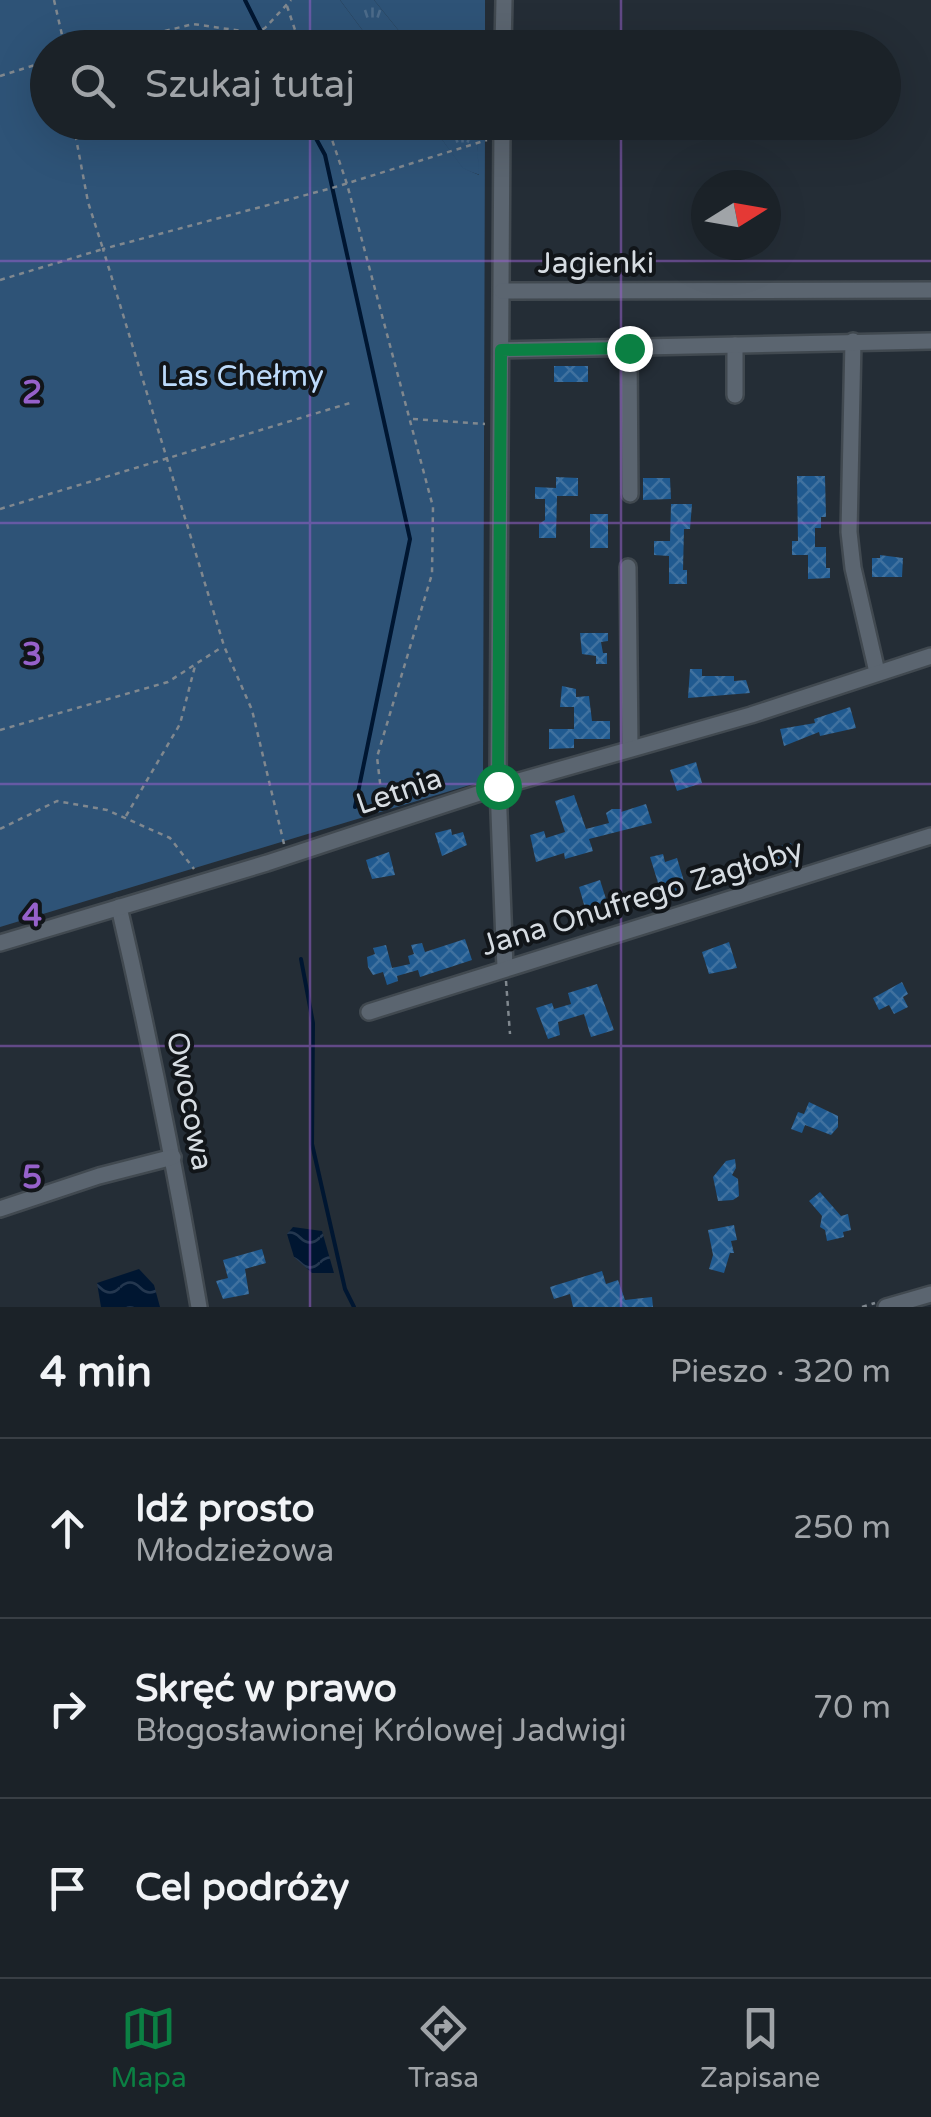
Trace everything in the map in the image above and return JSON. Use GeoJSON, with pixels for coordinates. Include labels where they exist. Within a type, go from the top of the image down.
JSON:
{"type":"FeatureCollection","features":[{"type":"Feature","properties":{"kind":"street"},"geometry":{"type":"LineString","coordinates":[[503,30],[504,0]]}},
{"type":"Feature","properties":{"kind":"street"},"geometry":{"type":"LineString","coordinates":[[502,140],[498,786],[505,968]]}},
{"type":"Feature","properties":{"kind":"street","name":"Jagienki"},"geometry":{"type":"LineString","coordinates":[[502,291],[931,290]]}},
{"type":"Feature","properties":{"kind":"street"},"geometry":{"type":"LineString","coordinates":[[854,341],[849,532],[853,568],[877,672]]}},
{"type":"Feature","properties":{"kind":"street"},"geometry":{"type":"LineString","coordinates":[[501,350],[931,341]]}},
{"type":"Feature","properties":{"kind":"street"},"geometry":{"type":"LineString","coordinates":[[735,345],[735,394]]}},
{"type":"Feature","properties":{"kind":"street"},"geometry":{"type":"LineString","coordinates":[[629,348],[630,494]]}},
{"type":"Feature","properties":{"kind":"street"},"geometry":{"type":"LineString","coordinates":[[628,567],[630,747]]}},
{"type":"Feature","properties":{"kind":"street","name":"Letnia"},"geometry":{"type":"LineString","coordinates":[[0,943],[287,857],[498,786],[751,716],[931,656]]}},
{"type":"Feature","properties":{"kind":"street","name":"Jana Onufrego Zagłoby"},"geometry":{"type":"LineString","coordinates":[[369,1012],[931,836]]}},
{"type":"Feature","properties":{"kind":"street","name":"Owocowa"},"geometry":{"type":"LineString","coordinates":[[119,908],[173,1157],[199,1307]]}},
{"type":"Feature","properties":{"kind":"street"},"geometry":{"type":"LineString","coordinates":[[0,1208],[173,1157]]}},
{"type":"Feature","properties":{"kind":"street"},"geometry":{"type":"LineString","coordinates":[[886,1307],[931,1294]]}},
{"type":"Feature","properties":{"kind":"path"},"geometry":{"type":"LineString","coordinates":[[54,0],[61,30]]}},
{"type":"Feature","properties":{"kind":"path"},"geometry":{"type":"LineString","coordinates":[[260,30],[291,0]]}},
{"type":"Feature","properties":{"kind":"path"},"geometry":{"type":"LineString","coordinates":[[287,4],[295,30]]}},
{"type":"Feature","properties":{"kind":"path"},"geometry":{"type":"LineString","coordinates":[[168,30],[192,24],[240,30]]}},
{"type":"Feature","properties":{"kind":"path"},"geometry":{"type":"LineString","coordinates":[[0,76],[30,67]]}},
{"type":"Feature","properties":{"kind":"path"},"geometry":{"type":"LineString","coordinates":[[76,140],[88,202],[224,646],[252,710],[287,857]]}},
{"type":"Feature","properties":{"kind":"path"},"geometry":{"type":"LineString","coordinates":[[332,140],[412,419],[433,507],[432,574],[377,757],[385,825]]}},
{"type":"Feature","properties":{"kind":"path"},"geometry":{"type":"LineString","coordinates":[[0,280],[103,248],[346,184],[469,140]]}},
{"type":"Feature","properties":{"kind":"path"},"geometry":{"type":"LineString","coordinates":[[0,509],[350,402]]}},
{"type":"Feature","properties":{"kind":"path"},"geometry":{"type":"LineString","coordinates":[[412,419],[502,425]]}},
{"type":"Feature","properties":{"kind":"path"},"geometry":{"type":"LineString","coordinates":[[0,730],[168,682],[224,646]]}},
{"type":"Feature","properties":{"kind":"path"},"geometry":{"type":"LineString","coordinates":[[124,818],[180,724],[195,664]]}},
{"type":"Feature","properties":{"kind":"path"},"geometry":{"type":"LineString","coordinates":[[0,829],[58,801],[107,810],[170,838],[204,882]]}},
{"type":"Feature","properties":{"kind":"path"},"geometry":{"type":"LineString","coordinates":[[505,968],[510,1034]]}},
{"type":"Feature","properties":{"kind":"green space","name":"Las Chełmy"},"geometry":{"type":"Polygon","coordinates":[[[0,0],[340,0],[362,30],[30,30],[30,140],[442,140],[463,168],[479,175],[477,140],[485,140],[483,781],[0,927],[0,0]]]}},
{"type":"Feature","properties":{"kind":"green space"},"geometry":{"type":"Polygon","coordinates":[[[340,0],[374,0],[398,30],[362,30],[340,0]]]}},
{"type":"Feature","properties":{"kind":"green space"},"geometry":{"type":"Polygon","coordinates":[[[374,0],[485,0],[485,30],[398,30],[374,0]]]}},
{"type":"Feature","properties":{"kind":"green space"},"geometry":{"type":"Polygon","coordinates":[[[442,140],[477,140],[480,175],[463,169],[442,140]]]}},
{"type":"Feature","properties":{"kind":"water"},"geometry":{"type":"Polygon","coordinates":[[[293,1227],[322,1231],[334,1273],[312,1273],[294,1257],[287,1234],[293,1227]]]}},
{"type":"Feature","properties":{"kind":"water"},"geometry":{"type":"Polygon","coordinates":[[[139,1269],[154,1285],[160,1307],[101,1307],[97,1283],[139,1269]]]}},
{"type":"Feature","properties":{"kind":"building"},"geometry":{"type":"Polygon","coordinates":[[[554,366],[588,366],[588,382],[554,382],[554,366]]]}},
{"type":"Feature","properties":{"kind":"building"},"geometry":{"type":"Polygon","coordinates":[[[797,476],[825,476],[826,517],[821,517],[821,528],[815,528],[815,547],[826,547],[830,578],[808,579],[808,555],[792,555],[792,541],[798,541],[797,476]]]}},
{"type":"Feature","properties":{"kind":"building"},"geometry":{"type":"Polygon","coordinates":[[[556,477],[578,478],[578,496],[557,496],[556,538],[539,538],[539,524],[545,520],[545,499],[535,499],[535,487],[556,488],[556,477]]]}},
{"type":"Feature","properties":{"kind":"building"},"geometry":{"type":"Polygon","coordinates":[[[643,478],[670,478],[671,499],[643,500],[643,478]]]}},
{"type":"Feature","properties":{"kind":"building"},"geometry":{"type":"Polygon","coordinates":[[[671,504],[692,504],[690,529],[684,529],[683,570],[687,570],[687,584],[669,584],[669,556],[654,555],[654,541],[670,541],[671,504]]]}},
{"type":"Feature","properties":{"kind":"building"},"geometry":{"type":"Polygon","coordinates":[[[590,514],[608,514],[608,548],[590,548],[590,514]]]}},
{"type":"Feature","properties":{"kind":"building"},"geometry":{"type":"Polygon","coordinates":[[[872,558],[903,558],[902,577],[872,577],[872,558]]]}},
{"type":"Feature","properties":{"kind":"building"},"geometry":{"type":"Polygon","coordinates":[[[580,633],[608,633],[608,641],[601,642],[607,664],[596,664],[596,656],[582,654],[580,633]]]}},
{"type":"Feature","properties":{"kind":"building"},"geometry":{"type":"Polygon","coordinates":[[[690,669],[702,669],[702,676],[746,680],[750,693],[688,698],[690,669]]]}},
{"type":"Feature","properties":{"kind":"building"},"geometry":{"type":"Polygon","coordinates":[[[562,686],[576,689],[576,697],[589,696],[592,721],[610,721],[610,739],[574,739],[574,748],[549,749],[549,729],[574,729],[574,707],[560,707],[562,686]]]}},
{"type":"Feature","properties":{"kind":"building"},"geometry":{"type":"Polygon","coordinates":[[[850,707],[856,728],[820,736],[819,732],[784,746],[780,729],[815,723],[814,719],[850,707]]]}},
{"type":"Feature","properties":{"kind":"building"},"geometry":{"type":"Polygon","coordinates":[[[696,762],[702,783],[677,791],[670,770],[696,762]]]}},
{"type":"Feature","properties":{"kind":"building"},"geometry":{"type":"Polygon","coordinates":[[[574,795],[586,829],[609,823],[606,813],[612,809],[621,812],[646,804],[652,823],[589,839],[593,851],[565,859],[564,853],[536,862],[530,835],[544,831],[546,838],[565,832],[555,801],[574,795]]]}},
{"type":"Feature","properties":{"kind":"building"},"geometry":{"type":"Polygon","coordinates":[[[451,829],[452,835],[463,832],[467,845],[442,856],[435,833],[451,829]]]}},
{"type":"Feature","properties":{"kind":"building"},"geometry":{"type":"Polygon","coordinates":[[[791,843],[797,861],[770,868],[765,851],[791,843]]]}},
{"type":"Feature","properties":{"kind":"building"},"geometry":{"type":"Polygon","coordinates":[[[389,852],[395,875],[372,879],[366,860],[389,852]]]}},
{"type":"Feature","properties":{"kind":"building"},"geometry":{"type":"Polygon","coordinates":[[[663,854],[665,862],[677,858],[686,888],[673,892],[670,883],[659,886],[650,857],[663,854]]]}},
{"type":"Feature","properties":{"kind":"building"},"geometry":{"type":"Polygon","coordinates":[[[600,880],[607,902],[585,908],[579,887],[600,880]]]}},
{"type":"Feature","properties":{"kind":"building"},"geometry":{"type":"Polygon","coordinates":[[[465,939],[472,960],[420,977],[418,970],[397,976],[398,981],[387,985],[383,972],[373,975],[368,967],[367,957],[375,954],[373,948],[386,945],[392,968],[410,964],[408,956],[414,954],[411,945],[422,943],[425,952],[465,939]]]}},
{"type":"Feature","properties":{"kind":"building"},"geometry":{"type":"Polygon","coordinates":[[[729,942],[737,968],[709,974],[702,952],[729,942]]]}},
{"type":"Feature","properties":{"kind":"building"},"geometry":{"type":"Polygon","coordinates":[[[902,982],[908,994],[903,997],[908,1007],[894,1014],[889,1005],[879,1010],[873,998],[902,982]]]}},
{"type":"Feature","properties":{"kind":"building"},"geometry":{"type":"Polygon","coordinates":[[[597,984],[614,1030],[591,1037],[584,1014],[558,1022],[560,1035],[548,1039],[536,1008],[552,1003],[554,1009],[571,1004],[568,993],[597,984]]]}},
{"type":"Feature","properties":{"kind":"building"},"geometry":{"type":"Polygon","coordinates":[[[809,1102],[838,1116],[838,1127],[831,1135],[805,1125],[802,1133],[791,1129],[798,1112],[804,1114],[809,1102]]]}},
{"type":"Feature","properties":{"kind":"building"},"geometry":{"type":"Polygon","coordinates":[[[735,1159],[732,1175],[738,1179],[739,1196],[718,1201],[713,1177],[726,1161],[735,1159]]]}},
{"type":"Feature","properties":{"kind":"building"},"geometry":{"type":"Polygon","coordinates":[[[820,1192],[841,1216],[848,1214],[851,1230],[843,1232],[844,1237],[827,1241],[825,1230],[820,1227],[822,1216],[809,1201],[820,1192]]]}},
{"type":"Feature","properties":{"kind":"building"},"geometry":{"type":"Polygon","coordinates":[[[734,1225],[737,1240],[731,1241],[734,1253],[730,1253],[724,1273],[709,1269],[713,1255],[708,1230],[734,1225]]]}},
{"type":"Feature","properties":{"kind":"building"},"geometry":{"type":"Polygon","coordinates":[[[262,1249],[266,1263],[245,1269],[249,1294],[223,1299],[216,1281],[228,1278],[223,1260],[262,1249]]]}},
{"type":"Feature","properties":{"kind":"building"},"geometry":{"type":"Polygon","coordinates":[[[602,1271],[606,1284],[618,1280],[625,1300],[652,1297],[653,1307],[573,1307],[570,1294],[554,1299],[550,1287],[602,1271]]]}},
{"type":"Feature","properties":{"kind":"waterway"},"geometry":{"type":"LineString","coordinates":[[245,0],[260,30]]}},
{"type":"Feature","properties":{"kind":"waterway"},"geometry":{"type":"LineString","coordinates":[[317,140],[325,155],[410,539],[355,807]]}},
{"type":"Feature","properties":{"kind":"waterway"},"geometry":{"type":"LineString","coordinates":[[301,959],[313,1023],[312,1144],[345,1289],[354,1307]]}},
{"type":"Feature","properties":{"kind":"route"},"geometry":{"type":"LineString","coordinates":[[498,786],[501,350],[629,348]]}}]}
